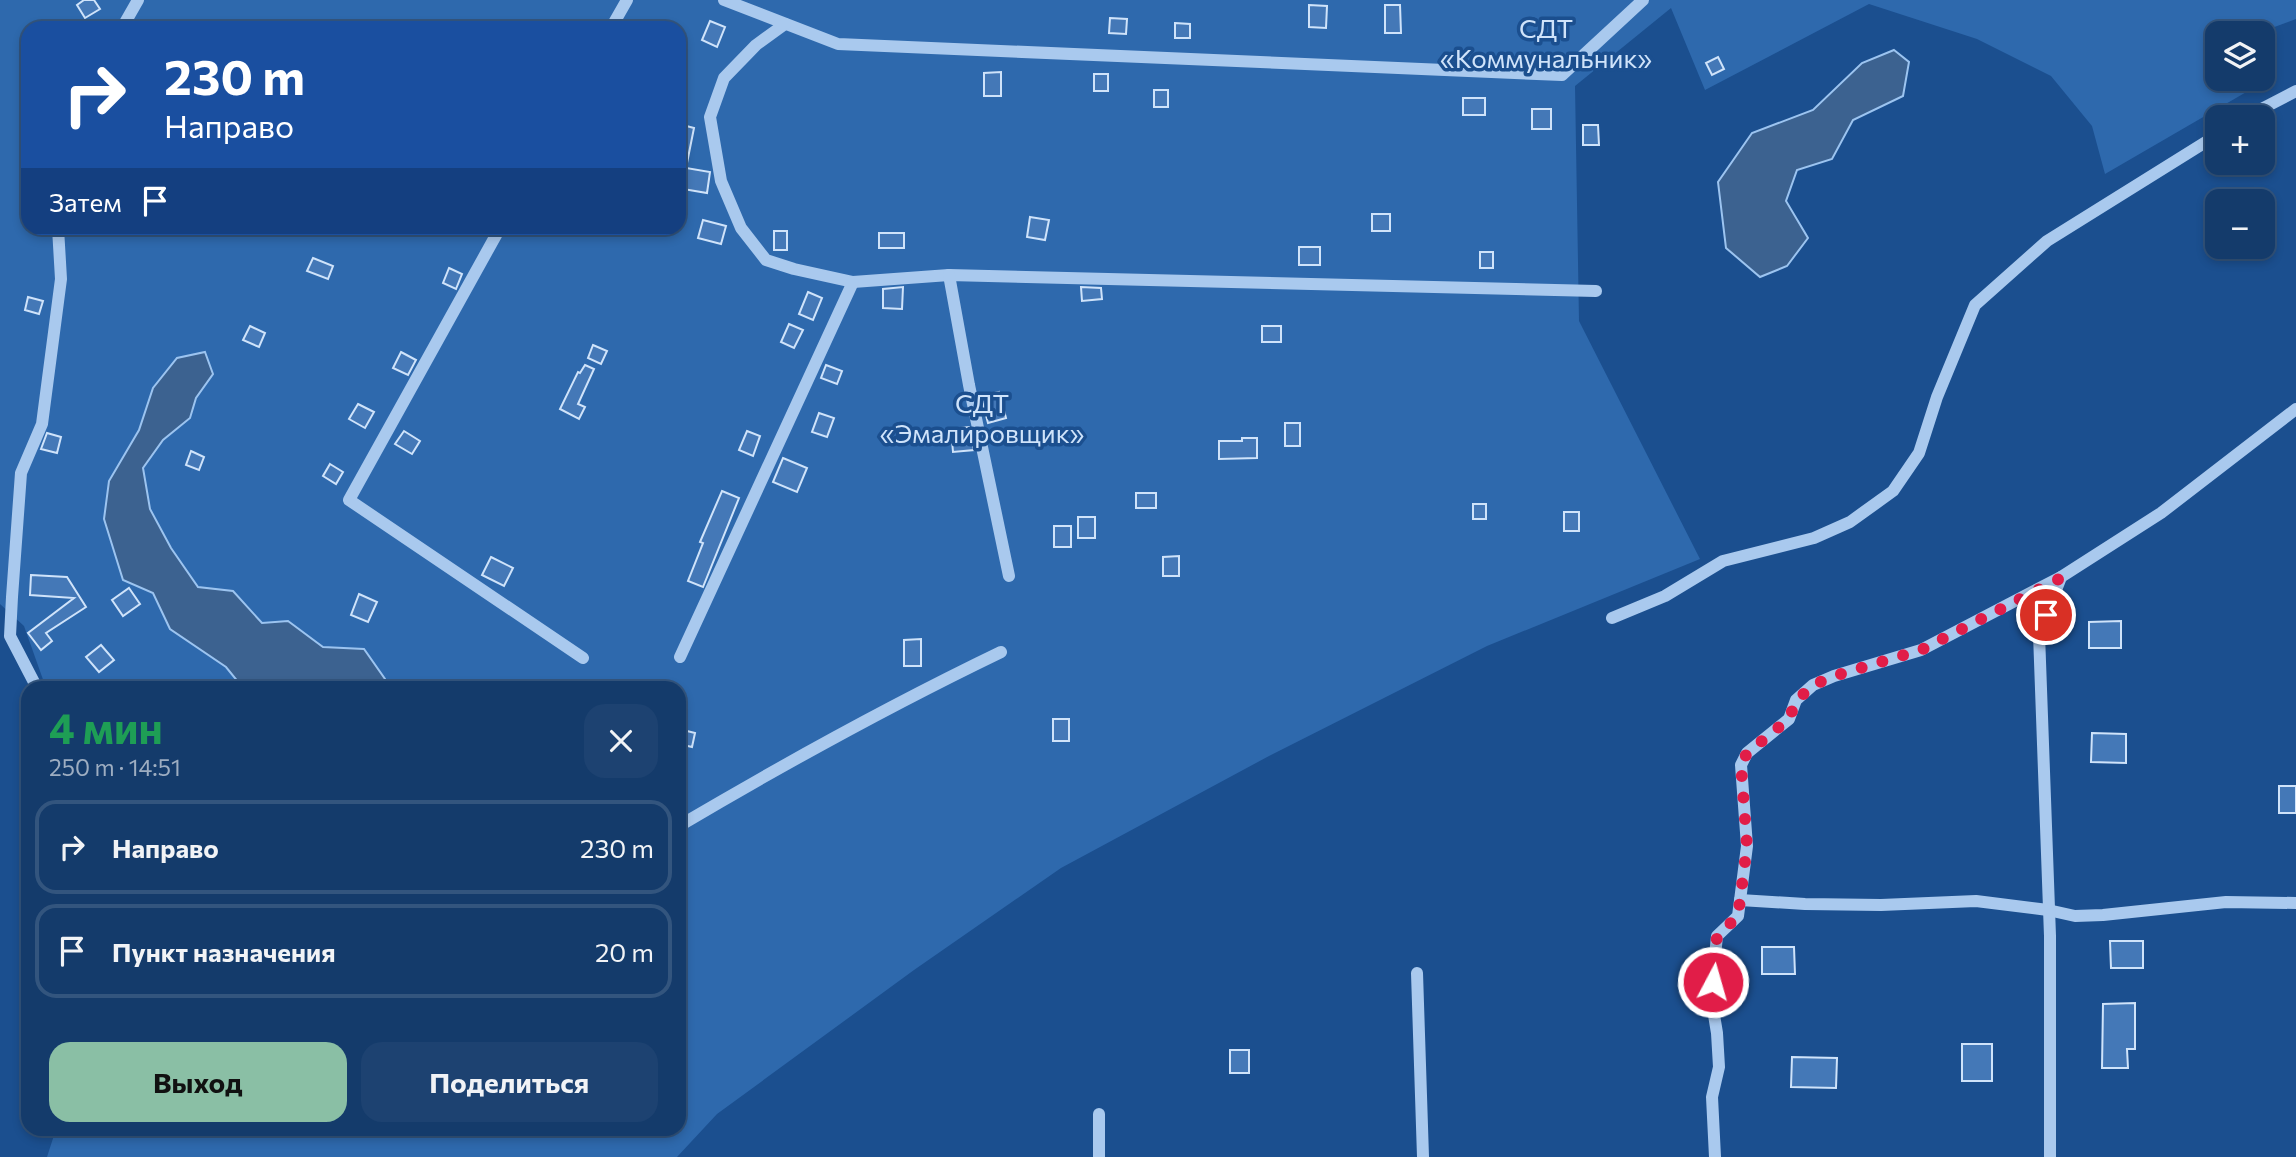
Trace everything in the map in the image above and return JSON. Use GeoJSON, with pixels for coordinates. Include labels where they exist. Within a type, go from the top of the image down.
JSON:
{"type":"FeatureCollection","features":[{"type":"Feature","properties":{"kind":"street"},"geometry":{"type":"LineString","coordinates":[[126,21],[138,0]]}},
{"type":"Feature","properties":{"kind":"street"},"geometry":{"type":"LineString","coordinates":[[615,21],[626,0]]}},
{"type":"Feature","properties":{"kind":"street"},"geometry":{"type":"LineString","coordinates":[[724,0],[838,44],[1562,75],[1643,0]]}},
{"type":"Feature","properties":{"kind":"street"},"geometry":{"type":"LineString","coordinates":[[785,24],[756,45],[724,78],[710,117],[721,181],[741,228],[766,260],[853,282],[949,275],[1596,291]]}},
{"type":"Feature","properties":{"kind":"street"},"geometry":{"type":"LineString","coordinates":[[2269,105],[2296,91]]}},
{"type":"Feature","properties":{"kind":"street"},"geometry":{"type":"LineString","coordinates":[[1612,618],[1665,596],[1723,561],[1814,538],[1850,522],[1893,491],[1919,453],[1937,397],[1975,305],[2047,242],[2205,143]]}},
{"type":"Feature","properties":{"kind":"street"},"geometry":{"type":"LineString","coordinates":[[33,681],[10,636],[11,610],[21,473],[42,424],[61,279],[58,235]]}},
{"type":"Feature","properties":{"kind":"street"},"geometry":{"type":"LineString","coordinates":[[496,235],[349,500],[583,658]]}},
{"type":"Feature","properties":{"kind":"street"},"geometry":{"type":"LineString","coordinates":[[949,275],[1009,576]]}},
{"type":"Feature","properties":{"kind":"street"},"geometry":{"type":"LineString","coordinates":[[680,657],[853,282]]}},
{"type":"Feature","properties":{"kind":"street"},"geometry":{"type":"LineString","coordinates":[[1715,1157],[1712,1097],[1719,1067],[1712,997],[1717,936],[1738,916],[1747,846],[1741,765],[1747,753],[1789,719],[1796,701],[1813,685],[1921,650],[2061,578],[2161,513],[2296,409]]}},
{"type":"Feature","properties":{"kind":"street"},"geometry":{"type":"LineString","coordinates":[[2050,1157],[2050,936],[2039,634],[2061,578]]}},
{"type":"Feature","properties":{"kind":"street"},"geometry":{"type":"LineString","coordinates":[[686,823],[786,764],[936,683],[1001,652]]}},
{"type":"Feature","properties":{"kind":"street"},"geometry":{"type":"LineString","coordinates":[[1740,901],[1868,905],[1976,901],[2075,916],[2226,902],[2296,903]]}},
{"type":"Feature","properties":{"kind":"street"},"geometry":{"type":"LineString","coordinates":[[1417,973],[1423,1157]]}},
{"type":"Feature","properties":{"kind":"street"},"geometry":{"type":"LineString","coordinates":[[1099,1114],[1099,1157]]}},
{"type":"Feature","properties":{"kind":"green space","name":"СДТ «Эмалировщик»"},"geometry":{"type":"Polygon","coordinates":[[[0,0],[2296,0],[2296,19],[2275,27],[2275,21],[2205,21],[2205,91],[2248,91],[2224,105],[2205,105],[2205,116],[2105,174],[2092,126],[2051,76],[1977,39],[1869,4],[1705,90],[1671,8],[1575,86],[1579,321],[1700,559],[1487,646],[1269,756],[1061,868],[914,970],[717,1114],[677,1157],[47,1157],[54,1136],[686,1136],[686,681],[44,681],[24,626],[0,604],[0,0]]]}},
{"type":"Feature","properties":{"kind":"shaded area"},"geometry":{"type":"Polygon","coordinates":[[[1894,50],[1909,62],[1903,96],[1853,120],[1832,159],[1797,170],[1786,201],[1808,238],[1787,266],[1760,277],[1726,248],[1718,182],[1752,133],[1813,110],[1862,63],[1894,50]]]}},
{"type":"Feature","properties":{"kind":"shaded area"},"geometry":{"type":"Polygon","coordinates":[[[205,352],[213,374],[196,398],[190,418],[163,440],[143,468],[150,509],[171,548],[198,587],[233,591],[262,623],[288,621],[323,647],[364,649],[385,681],[237,681],[226,667],[170,629],[153,593],[123,580],[104,519],[109,481],[139,430],[153,388],[177,358],[205,352]]]}},
{"type":"Feature","properties":{"kind":"building"},"geometry":{"type":"Polygon","coordinates":[[[84,0],[94,0],[100,9],[85,18],[77,5],[84,0]]]}},
{"type":"Feature","properties":{"kind":"building"},"geometry":{"type":"Polygon","coordinates":[[[1309,5],[1327,6],[1326,28],[1309,27],[1309,5]]]}},
{"type":"Feature","properties":{"kind":"building"},"geometry":{"type":"Polygon","coordinates":[[[1385,5],[1400,5],[1401,33],[1385,33],[1385,5]]]}},
{"type":"Feature","properties":{"kind":"building"},"geometry":{"type":"Polygon","coordinates":[[[1110,18],[1127,19],[1126,34],[1109,33],[1110,18]]]}},
{"type":"Feature","properties":{"kind":"building"},"geometry":{"type":"Polygon","coordinates":[[[710,21],[725,27],[717,47],[702,40],[710,21]]]}},
{"type":"Feature","properties":{"kind":"building"},"geometry":{"type":"Polygon","coordinates":[[[1175,23],[1190,24],[1190,38],[1175,38],[1175,23]]]}},
{"type":"Feature","properties":{"kind":"building"},"geometry":{"type":"Polygon","coordinates":[[[1718,57],[1724,69],[1712,75],[1706,63],[1718,57]]]}},
{"type":"Feature","properties":{"kind":"building"},"geometry":{"type":"Polygon","coordinates":[[[1001,72],[1001,96],[984,96],[984,73],[1001,72]]]}},
{"type":"Feature","properties":{"kind":"building"},"geometry":{"type":"Polygon","coordinates":[[[1094,74],[1108,74],[1108,91],[1094,91],[1094,74]]]}},
{"type":"Feature","properties":{"kind":"building"},"geometry":{"type":"Polygon","coordinates":[[[1154,90],[1168,90],[1168,107],[1154,107],[1154,90]]]}},
{"type":"Feature","properties":{"kind":"building"},"geometry":{"type":"Polygon","coordinates":[[[1463,98],[1485,98],[1485,115],[1463,115],[1463,98]]]}},
{"type":"Feature","properties":{"kind":"building"},"geometry":{"type":"Polygon","coordinates":[[[1532,109],[1551,109],[1551,129],[1532,129],[1532,109]]]}},
{"type":"Feature","properties":{"kind":"building"},"geometry":{"type":"Polygon","coordinates":[[[1583,125],[1598,125],[1599,145],[1583,145],[1583,125]]]}},
{"type":"Feature","properties":{"kind":"building"},"geometry":{"type":"Polygon","coordinates":[[[686,126],[694,128],[686,168],[686,126]]]}},
{"type":"Feature","properties":{"kind":"building"},"geometry":{"type":"Polygon","coordinates":[[[686,168],[710,172],[707,193],[686,190],[686,168]]]}},
{"type":"Feature","properties":{"kind":"building"},"geometry":{"type":"Polygon","coordinates":[[[1372,214],[1390,214],[1390,231],[1372,231],[1372,214]]]}},
{"type":"Feature","properties":{"kind":"building"},"geometry":{"type":"Polygon","coordinates":[[[1030,217],[1049,220],[1045,240],[1027,237],[1030,217]]]}},
{"type":"Feature","properties":{"kind":"building"},"geometry":{"type":"Polygon","coordinates":[[[703,220],[726,226],[721,244],[698,238],[703,220]]]}},
{"type":"Feature","properties":{"kind":"building"},"geometry":{"type":"Polygon","coordinates":[[[774,231],[787,231],[787,250],[774,250],[774,231]]]}},
{"type":"Feature","properties":{"kind":"building"},"geometry":{"type":"Polygon","coordinates":[[[879,233],[904,233],[904,248],[879,248],[879,233]]]}},
{"type":"Feature","properties":{"kind":"building"},"geometry":{"type":"Polygon","coordinates":[[[1299,247],[1320,247],[1320,265],[1299,265],[1299,247]]]}},
{"type":"Feature","properties":{"kind":"building"},"geometry":{"type":"Polygon","coordinates":[[[1480,252],[1493,252],[1493,268],[1480,268],[1480,252]]]}},
{"type":"Feature","properties":{"kind":"building"},"geometry":{"type":"Polygon","coordinates":[[[313,258],[333,266],[328,279],[307,271],[313,258]]]}},
{"type":"Feature","properties":{"kind":"building"},"geometry":{"type":"Polygon","coordinates":[[[449,268],[462,274],[456,289],[443,283],[449,268]]]}},
{"type":"Feature","properties":{"kind":"building"},"geometry":{"type":"Polygon","coordinates":[[[903,287],[902,309],[883,308],[883,289],[903,287]]]}},
{"type":"Feature","properties":{"kind":"building"},"geometry":{"type":"Polygon","coordinates":[[[1081,287],[1101,288],[1102,299],[1082,301],[1081,287]]]}},
{"type":"Feature","properties":{"kind":"building"},"geometry":{"type":"Polygon","coordinates":[[[808,292],[822,298],[813,320],[799,314],[808,292]]]}},
{"type":"Feature","properties":{"kind":"building"},"geometry":{"type":"Polygon","coordinates":[[[28,297],[43,301],[39,314],[25,310],[28,297]]]}},
{"type":"Feature","properties":{"kind":"building"},"geometry":{"type":"Polygon","coordinates":[[[789,324],[803,330],[794,348],[781,342],[789,324]]]}},
{"type":"Feature","properties":{"kind":"building"},"geometry":{"type":"Polygon","coordinates":[[[250,326],[265,333],[259,347],[243,340],[250,326]]]}},
{"type":"Feature","properties":{"kind":"building"},"geometry":{"type":"Polygon","coordinates":[[[1262,326],[1281,326],[1281,342],[1262,342],[1262,326]]]}},
{"type":"Feature","properties":{"kind":"building"},"geometry":{"type":"Polygon","coordinates":[[[593,345],[607,351],[601,364],[588,358],[593,345]]]}},
{"type":"Feature","properties":{"kind":"building"},"geometry":{"type":"Polygon","coordinates":[[[401,352],[416,360],[408,375],[393,368],[401,352]]]}},
{"type":"Feature","properties":{"kind":"building"},"geometry":{"type":"Polygon","coordinates":[[[585,365],[594,369],[578,404],[585,407],[579,419],[560,409],[578,372],[580,373],[585,365]]]}},
{"type":"Feature","properties":{"kind":"building"},"geometry":{"type":"Polygon","coordinates":[[[826,365],[842,371],[837,384],[821,378],[826,365]]]}},
{"type":"Feature","properties":{"kind":"building"},"geometry":{"type":"Polygon","coordinates":[[[999,392],[1006,418],[988,423],[981,396],[999,392]]]}},
{"type":"Feature","properties":{"kind":"building"},"geometry":{"type":"Polygon","coordinates":[[[358,404],[374,412],[365,428],[349,419],[358,404]]]}},
{"type":"Feature","properties":{"kind":"building"},"geometry":{"type":"Polygon","coordinates":[[[819,413],[834,418],[827,437],[812,432],[819,413]]]}},
{"type":"Feature","properties":{"kind":"building"},"geometry":{"type":"Polygon","coordinates":[[[1285,423],[1300,423],[1300,446],[1285,446],[1285,423]]]}},
{"type":"Feature","properties":{"kind":"building"},"geometry":{"type":"Polygon","coordinates":[[[969,427],[974,450],[953,452],[951,429],[969,427]]]}},
{"type":"Feature","properties":{"kind":"building"},"geometry":{"type":"Polygon","coordinates":[[[404,431],[420,441],[412,454],[395,444],[404,431]]]}},
{"type":"Feature","properties":{"kind":"building"},"geometry":{"type":"Polygon","coordinates":[[[747,431],[760,436],[753,456],[739,450],[747,431]]]}},
{"type":"Feature","properties":{"kind":"building"},"geometry":{"type":"Polygon","coordinates":[[[47,433],[61,437],[57,453],[41,449],[47,433]]]}},
{"type":"Feature","properties":{"kind":"building"},"geometry":{"type":"Polygon","coordinates":[[[1242,438],[1257,438],[1257,458],[1219,459],[1219,441],[1242,441],[1242,438]]]}},
{"type":"Feature","properties":{"kind":"building"},"geometry":{"type":"Polygon","coordinates":[[[191,451],[204,457],[199,470],[186,465],[191,451]]]}},
{"type":"Feature","properties":{"kind":"building"},"geometry":{"type":"Polygon","coordinates":[[[783,458],[807,468],[797,492],[773,482],[783,458]]]}},
{"type":"Feature","properties":{"kind":"building"},"geometry":{"type":"Polygon","coordinates":[[[330,464],[343,472],[336,484],[323,476],[330,464]]]}},
{"type":"Feature","properties":{"kind":"building"},"geometry":{"type":"Polygon","coordinates":[[[722,491],[739,498],[703,587],[688,581],[703,543],[700,542],[722,491]]]}},
{"type":"Feature","properties":{"kind":"building"},"geometry":{"type":"Polygon","coordinates":[[[1136,493],[1156,493],[1156,508],[1136,508],[1136,493]]]}},
{"type":"Feature","properties":{"kind":"building"},"geometry":{"type":"Polygon","coordinates":[[[1473,504],[1486,504],[1486,519],[1473,519],[1473,504]]]}},
{"type":"Feature","properties":{"kind":"building"},"geometry":{"type":"Polygon","coordinates":[[[1564,512],[1579,512],[1579,531],[1564,531],[1564,512]]]}},
{"type":"Feature","properties":{"kind":"building"},"geometry":{"type":"Polygon","coordinates":[[[1078,517],[1095,517],[1095,538],[1078,538],[1078,517]]]}},
{"type":"Feature","properties":{"kind":"building"},"geometry":{"type":"Polygon","coordinates":[[[1054,526],[1071,526],[1071,547],[1054,547],[1054,526]]]}},
{"type":"Feature","properties":{"kind":"building"},"geometry":{"type":"Polygon","coordinates":[[[1179,556],[1179,576],[1163,576],[1163,557],[1179,556]]]}},
{"type":"Feature","properties":{"kind":"building"},"geometry":{"type":"Polygon","coordinates":[[[491,557],[513,568],[504,586],[482,575],[491,557]]]}},
{"type":"Feature","properties":{"kind":"building"},"geometry":{"type":"Polygon","coordinates":[[[31,575],[67,577],[86,607],[46,633],[52,641],[41,650],[28,633],[74,598],[30,595],[31,575]]]}},
{"type":"Feature","properties":{"kind":"building"},"geometry":{"type":"Polygon","coordinates":[[[129,588],[140,604],[123,616],[112,600],[129,588]]]}},
{"type":"Feature","properties":{"kind":"building"},"geometry":{"type":"Polygon","coordinates":[[[359,594],[377,602],[368,622],[351,615],[359,594]]]}},
{"type":"Feature","properties":{"kind":"building"},"geometry":{"type":"Polygon","coordinates":[[[2121,621],[2121,648],[2089,648],[2089,622],[2121,621]]]}},
{"type":"Feature","properties":{"kind":"building"},"geometry":{"type":"Polygon","coordinates":[[[921,639],[921,666],[904,666],[904,640],[921,639]]]}},
{"type":"Feature","properties":{"kind":"building"},"geometry":{"type":"Polygon","coordinates":[[[101,645],[114,660],[99,672],[86,657],[101,645]]]}},
{"type":"Feature","properties":{"kind":"building"},"geometry":{"type":"Polygon","coordinates":[[[1053,719],[1069,719],[1069,741],[1053,741],[1053,719]]]}},
{"type":"Feature","properties":{"kind":"building"},"geometry":{"type":"Polygon","coordinates":[[[686,731],[695,733],[692,747],[686,746],[686,731]]]}},
{"type":"Feature","properties":{"kind":"building"},"geometry":{"type":"Polygon","coordinates":[[[2092,733],[2126,734],[2126,763],[2091,762],[2092,733]]]}},
{"type":"Feature","properties":{"kind":"building"},"geometry":{"type":"Polygon","coordinates":[[[2279,786],[2296,786],[2296,813],[2279,813],[2279,786]]]}},
{"type":"Feature","properties":{"kind":"building"},"geometry":{"type":"Polygon","coordinates":[[[2110,941],[2143,941],[2143,968],[2111,968],[2110,941]]]}},
{"type":"Feature","properties":{"kind":"building"},"geometry":{"type":"Polygon","coordinates":[[[1762,947],[1794,947],[1795,974],[1762,974],[1762,947]]]}},
{"type":"Feature","properties":{"kind":"building"},"geometry":{"type":"Polygon","coordinates":[[[2135,1003],[2135,1049],[2127,1049],[2128,1068],[2102,1068],[2103,1004],[2135,1003]]]}},
{"type":"Feature","properties":{"kind":"building"},"geometry":{"type":"Polygon","coordinates":[[[1962,1044],[1992,1044],[1992,1081],[1962,1081],[1962,1044]]]}},
{"type":"Feature","properties":{"kind":"building"},"geometry":{"type":"Polygon","coordinates":[[[1230,1050],[1249,1050],[1249,1073],[1230,1073],[1230,1050]]]}},
{"type":"Feature","properties":{"kind":"building"},"geometry":{"type":"Polygon","coordinates":[[[1792,1057],[1837,1058],[1836,1088],[1791,1087],[1792,1057]]]}},
{"type":"Feature","properties":{"kind":"route"},"geometry":{"type":"LineString","coordinates":[[1713,982],[1717,936],[1738,916],[1747,846],[1741,765],[1747,753],[1789,719],[1796,701],[1813,685],[1921,650],[2061,578],[2046,615]]}},
{"type":"Feature","properties":{"kind":"park label","name":"СДТ «Коммунальник»"},"geometry":{"type":"Point","coordinates":[1546,42]}}]}
